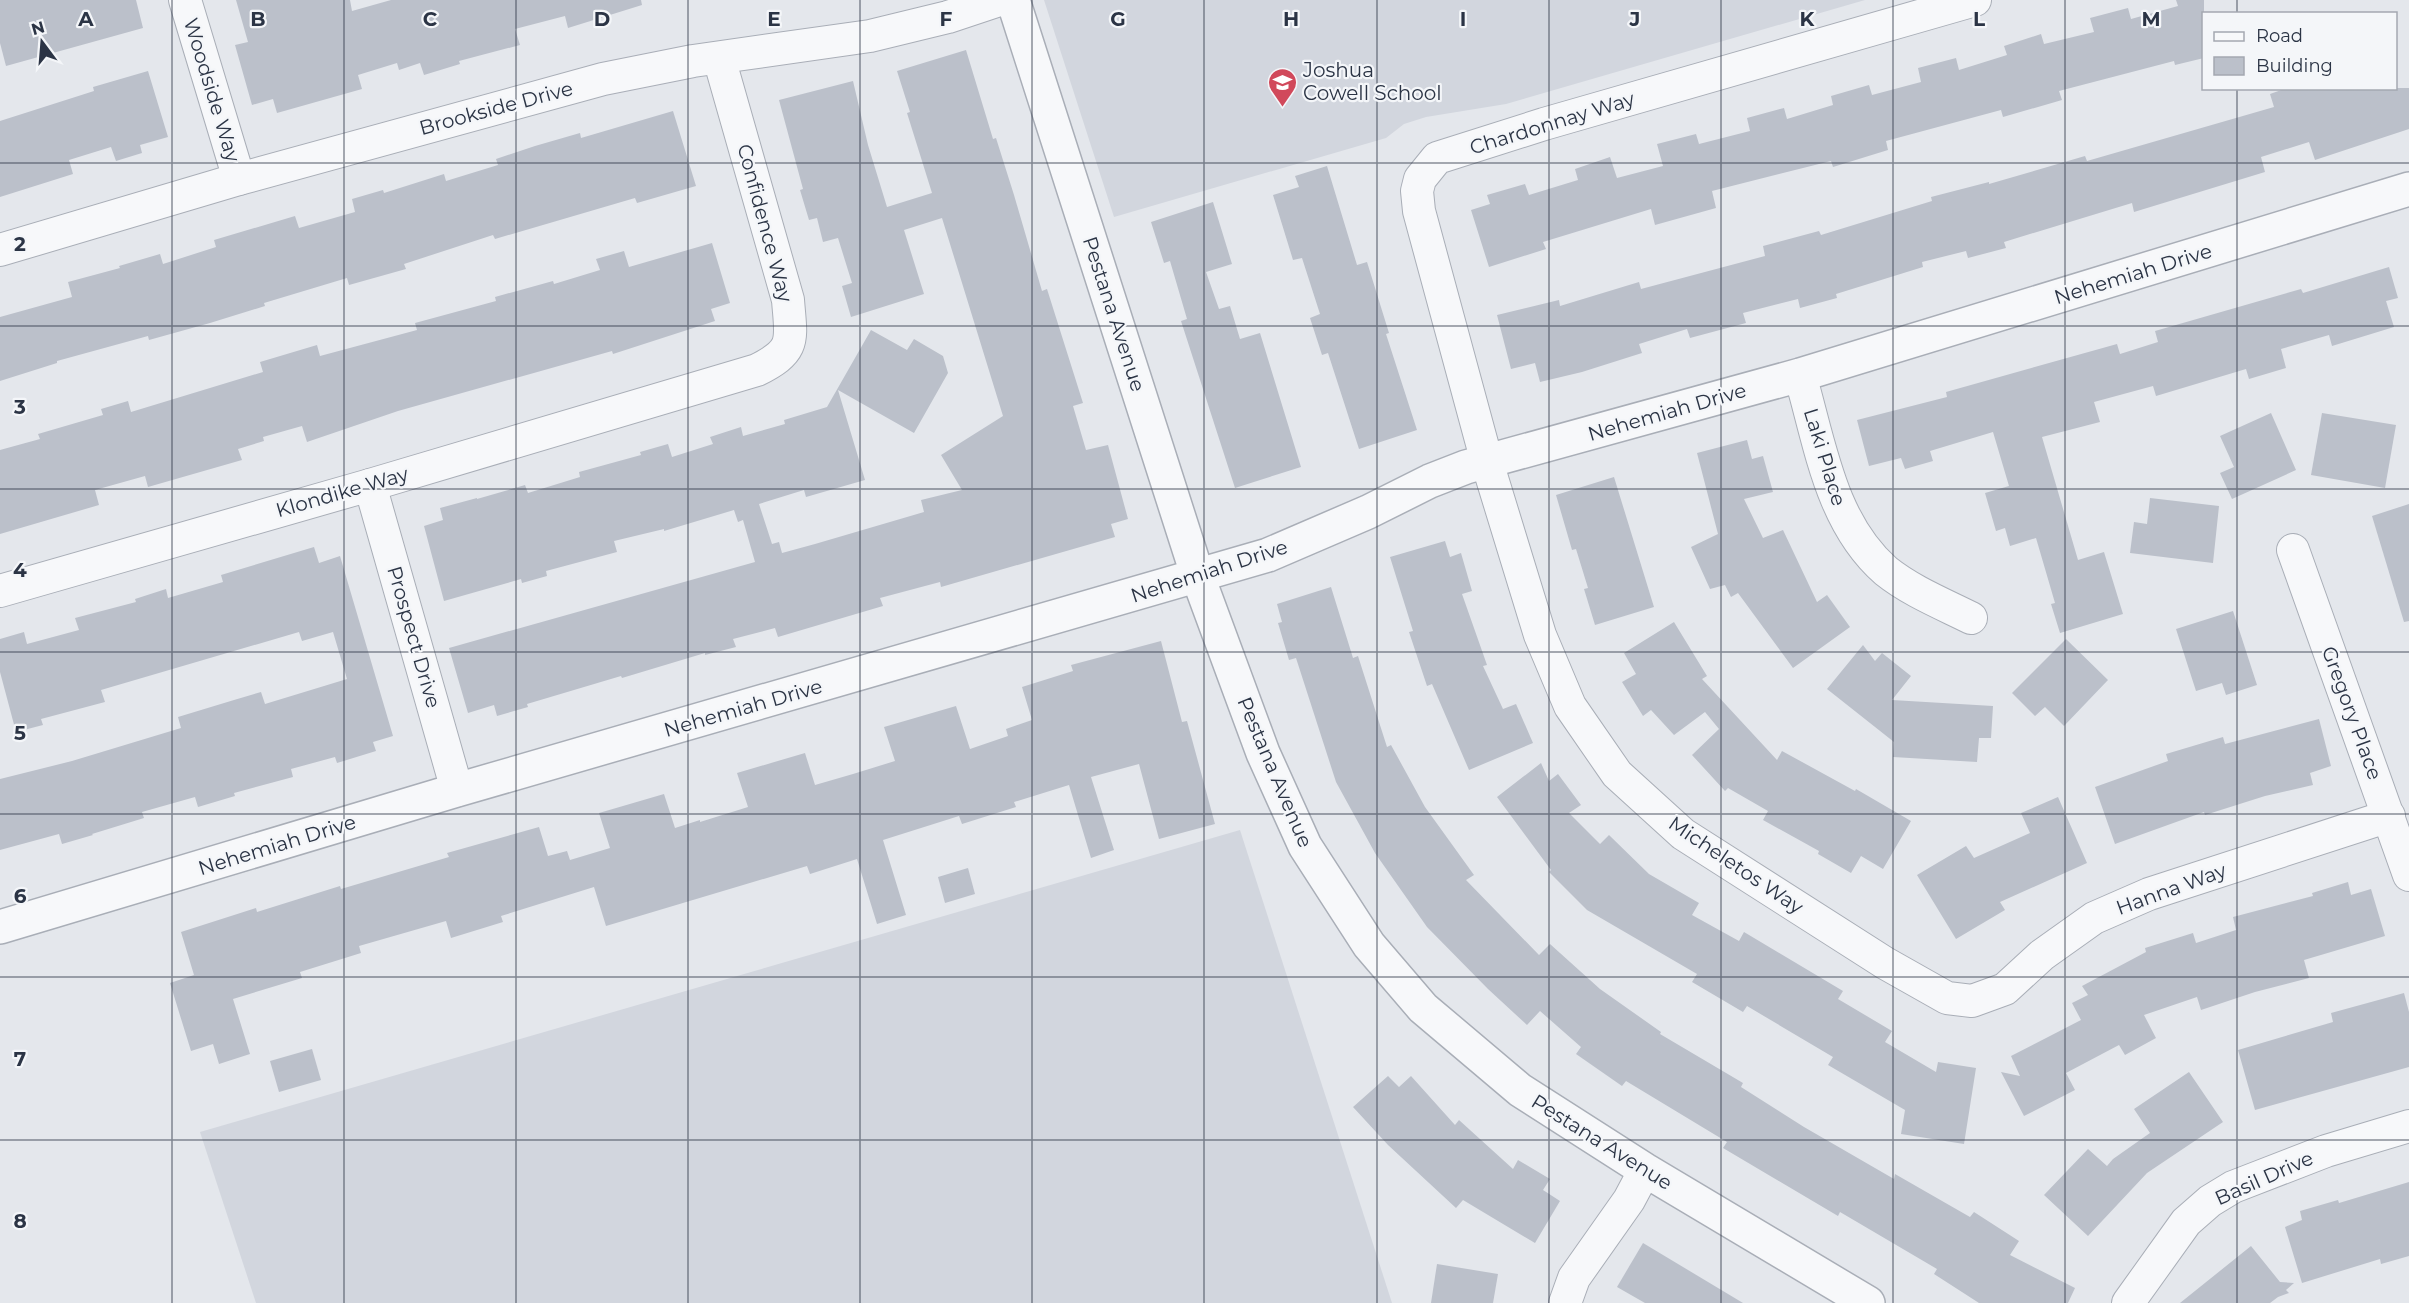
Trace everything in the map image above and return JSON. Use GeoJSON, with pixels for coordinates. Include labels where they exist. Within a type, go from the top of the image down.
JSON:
{"type":"FeatureCollection","features":[{"type":"Feature","properties":{"kind":"street","name":"Woodside Way"},"geometry":{"type":"LineString","coordinates":[[185,0],[239,179]]}},
{"type":"Feature","properties":{"kind":"street","name":"Brookside Drive"},"geometry":{"type":"LineString","coordinates":[[0,250],[239,179],[603,79],[719,58],[870,36],[948,17],[999,0]]}},
{"type":"Feature","properties":{"kind":"street","name":"Pestana Avenue"},"geometry":{"type":"LineString","coordinates":[[1013,0],[1198,577],[1263,753],[1305,846],[1369,945],[1423,1008],[1520,1090],[1645,1170],[1868,1303]]}},
{"type":"Feature","properties":{"kind":"street","name":"Chardonnay Way"},"geometry":{"type":"LineString","coordinates":[[1487,462],[1419,212],[1417,192],[1419,179],[1437,158],[1544,124],[1975,0]]}},
{"type":"Feature","properties":{"kind":"street","name":"Confidence Way"},"geometry":{"type":"LineString","coordinates":[[684,391],[757,370],[786,350],[791,339],[788,300],[719,58]]}},
{"type":"Feature","properties":{"kind":"street","name":"Nehemiah Drive"},"geometry":{"type":"LineString","coordinates":[[0,927],[457,790],[1198,577],[1269,555],[1368,512],[1430,481],[1466,467],[1800,375],[2409,189]]}},
{"type":"Feature","properties":{"kind":"street","name":"Laki Place"},"geometry":{"type":"LineString","coordinates":[[1800,375],[1838,505],[1858,541],[1887,571],[1915,590],[1971,618]]}},
{"type":"Feature","properties":{"kind":"street","name":"Klondike Way"},"geometry":{"type":"LineString","coordinates":[[0,591],[370,485],[684,391]]}},
{"type":"Feature","properties":{"kind":"street","name":"Micheletos Way"},"geometry":{"type":"LineString","coordinates":[[1487,462],[1540,635],[1570,706],[1617,774],[1683,834],[1885,963],[1947,998],[1972,1001]]}},
{"type":"Feature","properties":{"kind":"street","name":"Prospect Drive"},"geometry":{"type":"LineString","coordinates":[[370,485],[457,790]]}},
{"type":"Feature","properties":{"kind":"street","name":"Gregory Place"},"geometry":{"type":"LineString","coordinates":[[2293,550],[2409,875]]}},
{"type":"Feature","properties":{"kind":"street","name":"Hanna Way"},"geometry":{"type":"LineString","coordinates":[[1972,1001],[2005,989],[2042,955],[2094,918],[2150,894],[2389,816]]}},
{"type":"Feature","properties":{"kind":"street","name":"Basil Drive"},"geometry":{"type":"LineString","coordinates":[[2127,1303],[2186,1222],[2210,1201],[2233,1187],[2326,1151],[2409,1126]]}},
{"type":"Feature","properties":{"kind":"street"},"geometry":{"type":"LineString","coordinates":[[1565,1303],[1574,1278],[1629,1200],[1645,1170]]}},
{"type":"Feature","properties":{"kind":"shaded area","name":"Joshua Cowell School"},"geometry":{"type":"Polygon","coordinates":[[[1044,0],[1865,0],[1506,104],[1426,117],[1404,124],[1386,138],[1114,217],[1044,0]]]}},
{"type":"Feature","properties":{"kind":"shaded area"},"geometry":{"type":"Polygon","coordinates":[[[1240,830],[1392,1303],[256,1303],[200,1132],[1240,830]]]}},
{"type":"Feature","properties":{"kind":"building"},"geometry":{"type":"Polygon","coordinates":[[[0,0],[136,0],[143,28],[6,66],[0,43],[0,0]]]}},
{"type":"Feature","properties":{"kind":"building"},"geometry":{"type":"Polygon","coordinates":[[[236,0],[350,0],[352,11],[391,0],[641,0],[642,5],[568,28],[565,16],[515,29],[520,45],[459,61],[460,64],[424,75],[420,63],[399,70],[397,63],[358,75],[362,89],[277,113],[273,99],[252,105],[235,45],[248,42],[236,0]]]}},
{"type":"Feature","properties":{"kind":"building"},"geometry":{"type":"Polygon","coordinates":[[[2176,0],[2204,0],[2202,58],[2175,65],[2174,61],[2059,91],[2062,100],[2003,117],[2001,110],[1886,141],[1888,150],[1833,167],[1831,161],[1712,191],[1716,208],[1655,225],[1651,209],[1543,242],[1546,249],[1489,267],[1471,210],[1490,204],[1487,195],[1525,184],[1529,195],[1578,180],[1575,169],[1610,157],[1617,178],[1663,166],[1657,144],[1696,134],[1699,144],[1750,131],[1747,118],[1784,108],[1787,119],[1833,105],[1831,96],[1869,85],[1872,95],[1921,82],[1918,68],[1956,58],[1959,70],[2007,55],[2004,46],[2041,34],[2044,44],[2094,32],[2090,18],[2128,8],[2131,19],[2178,6],[2176,0]]]}},
{"type":"Feature","properties":{"kind":"building"},"geometry":{"type":"Polygon","coordinates":[[[966,50],[993,139],[996,138],[1014,195],[1042,291],[1047,289],[1083,403],[1073,406],[1086,450],[1108,445],[1128,519],[1111,524],[1115,537],[941,587],[940,582],[880,598],[883,606],[778,637],[775,628],[733,639],[736,647],[705,655],[705,653],[622,678],[621,676],[527,704],[528,707],[497,716],[494,705],[468,713],[449,648],[755,562],[743,520],[738,522],[734,510],[664,531],[664,529],[614,541],[617,552],[546,571],[547,576],[522,583],[521,579],[444,601],[424,526],[443,520],[440,508],[525,485],[528,493],[580,477],[579,472],[641,455],[640,452],[668,444],[672,457],[713,444],[710,437],[741,427],[743,436],[785,424],[784,420],[827,407],[871,330],[907,350],[914,339],[943,356],[948,373],[914,433],[838,390],[865,480],[806,497],[804,490],[759,504],[772,544],[779,542],[782,553],[815,544],[924,512],[921,500],[962,490],[941,455],[1003,416],[942,218],[904,230],[924,294],[851,317],[842,286],[852,283],[838,238],[823,242],[817,218],[809,220],[779,100],[853,81],[868,145],[887,207],[932,193],[907,113],[910,112],[897,71],[966,50]]]}},
{"type":"Feature","properties":{"kind":"building"},"geometry":{"type":"Polygon","coordinates":[[[148,71],[168,137],[140,145],[142,153],[116,161],[111,147],[69,160],[73,174],[0,197],[0,121],[94,91],[93,87],[148,71]]]}},
{"type":"Feature","properties":{"kind":"building"},"geometry":{"type":"Polygon","coordinates":[[[2397,88],[2409,88],[2409,129],[2315,160],[2309,142],[2261,157],[2265,172],[2134,212],[2132,203],[2004,242],[2006,248],[1968,258],[1966,251],[1922,262],[1923,267],[1836,294],[1837,298],[1800,308],[1798,299],[1743,313],[1746,323],[1690,338],[1687,329],[1639,344],[1642,353],[1582,372],[1540,382],[1535,363],[1511,369],[1497,315],[1559,300],[1560,306],[1639,282],[1641,289],[1765,256],[1763,246],[1819,231],[1821,235],[1932,201],[1931,197],[1989,182],[1989,184],[2085,156],[2087,161],[2274,107],[2270,94],[2281,90],[2397,90],[2397,88]]]}},
{"type":"Feature","properties":{"kind":"building"},"geometry":{"type":"Polygon","coordinates":[[[673,111],[696,186],[637,203],[635,198],[495,239],[493,235],[404,264],[406,269],[349,285],[347,278],[264,303],[265,306],[210,323],[149,340],[148,336],[57,361],[57,363],[0,381],[0,317],[72,297],[68,282],[160,254],[163,264],[216,247],[214,240],[295,216],[299,228],[355,212],[352,199],[383,190],[384,193],[444,174],[446,181],[498,165],[496,159],[535,146],[580,133],[581,138],[673,111]]]}},
{"type":"Feature","properties":{"kind":"building"},"geometry":{"type":"Polygon","coordinates":[[[1327,166],[1357,265],[1367,262],[1389,333],[1386,334],[1417,430],[1359,449],[1328,353],[1322,355],[1310,318],[1320,314],[1302,258],[1293,260],[1273,195],[1299,187],[1295,176],[1327,166]]]}},
{"type":"Feature","properties":{"kind":"building"},"geometry":{"type":"Polygon","coordinates":[[[1213,202],[1232,264],[1206,272],[1219,309],[1230,306],[1240,339],[1260,333],[1301,467],[1235,488],[1181,321],[1187,319],[1170,261],[1164,263],[1151,222],[1213,202]]]}},
{"type":"Feature","properties":{"kind":"building"},"geometry":{"type":"Polygon","coordinates":[[[712,243],[730,303],[711,309],[715,321],[613,354],[612,351],[398,411],[307,442],[302,426],[263,437],[264,441],[238,449],[242,460],[148,487],[145,476],[95,490],[99,505],[0,534],[0,450],[40,439],[38,434],[103,415],[101,409],[128,401],[131,412],[263,372],[260,362],[317,345],[320,356],[417,330],[415,323],[496,301],[495,297],[553,281],[554,284],[600,270],[596,259],[624,251],[629,267],[712,243]]]}},
{"type":"Feature","properties":{"kind":"building"},"geometry":{"type":"Polygon","coordinates":[[[2389,267],[2398,298],[2386,301],[2394,327],[2332,346],[2329,335],[2281,349],[2286,368],[2249,379],[2246,369],[2156,396],[2153,386],[2094,402],[2100,422],[2042,437],[2078,560],[2104,552],[2123,614],[2060,633],[2051,604],[2055,603],[2036,538],[2010,546],[2005,528],[1996,531],[1985,493],[2009,486],[1993,432],[1930,451],[1933,461],[1905,469],[1901,458],[1869,466],[1857,420],[1947,397],[1946,392],[2117,344],[2120,354],[2158,342],[2155,331],[2301,289],[2303,293],[2389,267]]]}},
{"type":"Feature","properties":{"kind":"building"},"geometry":{"type":"Polygon","coordinates":[[[2271,413],[2296,470],[2232,499],[2220,473],[2234,467],[2220,436],[2271,413]]]}},
{"type":"Feature","properties":{"kind":"building"},"geometry":{"type":"Polygon","coordinates":[[[2322,413],[2396,425],[2385,488],[2311,475],[2322,413]]]}},
{"type":"Feature","properties":{"kind":"building"},"geometry":{"type":"Polygon","coordinates":[[[1747,440],[1752,459],[1763,456],[1773,492],[1744,499],[1763,538],[1783,530],[1817,602],[1827,595],[1850,627],[1793,668],[1738,593],[1731,597],[1725,585],[1710,589],[1691,547],[1718,534],[1697,453],[1747,440]]]}},
{"type":"Feature","properties":{"kind":"building"},"geometry":{"type":"Polygon","coordinates":[[[1614,477],[1654,607],[1595,625],[1584,589],[1588,588],[1576,549],[1572,550],[1556,495],[1614,477]]]}},
{"type":"Feature","properties":{"kind":"building"},"geometry":{"type":"Polygon","coordinates":[[[2150,498],[2219,506],[2213,563],[2130,553],[2134,522],[2147,524],[2150,498]]]}},
{"type":"Feature","properties":{"kind":"building"},"geometry":{"type":"Polygon","coordinates":[[[2409,504],[2409,621],[2404,622],[2372,516],[2409,504]]]}},
{"type":"Feature","properties":{"kind":"building"},"geometry":{"type":"Polygon","coordinates":[[[1445,541],[1450,557],[1461,553],[1472,591],[1462,594],[1487,665],[1483,666],[1503,709],[1516,704],[1533,743],[1469,770],[1432,684],[1427,686],[1409,632],[1413,631],[1390,557],[1445,541]]]}},
{"type":"Feature","properties":{"kind":"building"},"geometry":{"type":"Polygon","coordinates":[[[314,547],[319,563],[340,556],[393,736],[373,742],[376,751],[337,763],[335,757],[291,769],[293,777],[234,793],[235,796],[198,807],[195,797],[142,812],[144,818],[62,844],[59,834],[0,850],[0,779],[72,761],[181,728],[178,717],[261,692],[265,704],[347,679],[333,632],[302,641],[299,632],[101,690],[105,702],[41,719],[43,725],[16,732],[0,672],[0,639],[24,632],[27,644],[79,630],[75,618],[136,602],[135,599],[166,589],[168,598],[223,582],[221,575],[314,547]]]}},
{"type":"Feature","properties":{"kind":"building"},"geometry":{"type":"Polygon","coordinates":[[[1331,587],[1353,658],[1358,656],[1387,747],[1391,745],[1425,807],[1474,875],[1466,880],[1539,955],[1550,944],[1600,989],[1661,1032],[1660,1034],[1743,1083],[1741,1087],[1804,1127],[1894,1179],[1895,1174],[1970,1217],[1974,1212],[2019,1241],[2010,1255],[2075,1288],[2068,1303],[1979,1303],[1934,1274],[1937,1269],[1840,1212],[1838,1216],[1723,1148],[1727,1142],[1626,1081],[1622,1086],[1576,1054],[1581,1047],[1540,1011],[1527,1025],[1488,989],[1427,927],[1375,853],[1336,782],[1296,658],[1289,660],[1278,623],[1282,622],[1277,604],[1331,587]]]}},
{"type":"Feature","properties":{"kind":"building"},"geometry":{"type":"Polygon","coordinates":[[[2233,611],[2257,685],[2226,695],[2222,683],[2196,691],[2176,629],[2233,611]]]}},
{"type":"Feature","properties":{"kind":"building"},"geometry":{"type":"Polygon","coordinates":[[[1674,622],[1707,676],[1702,679],[1777,760],[1782,751],[1855,791],[1856,789],[1911,821],[1883,869],[1861,856],[1851,873],[1818,854],[1819,851],[1763,820],[1768,811],[1728,788],[1725,791],[1692,755],[1719,729],[1705,712],[1674,735],[1651,710],[1643,716],[1622,682],[1636,674],[1624,653],[1674,622]]]}},
{"type":"Feature","properties":{"kind":"building"},"geometry":{"type":"Polygon","coordinates":[[[2066,639],[2108,680],[2064,726],[2045,707],[2035,716],[2012,693],[2066,639]]]}},
{"type":"Feature","properties":{"kind":"building"},"geometry":{"type":"Polygon","coordinates":[[[1161,641],[1182,722],[1187,721],[1215,824],[1159,839],[1139,764],[1091,777],[1114,850],[1091,858],[1069,785],[1014,802],[1016,807],[962,824],[959,816],[883,840],[906,915],[877,924],[857,859],[810,874],[807,866],[606,926],[594,887],[501,916],[503,922],[451,938],[446,921],[359,946],[361,953],[300,972],[302,978],[233,999],[250,1054],[219,1064],[213,1044],[191,1051],[170,983],[194,975],[181,932],[256,908],[257,912],[340,886],[341,889],[449,857],[447,853],[539,827],[548,856],[567,851],[570,860],[610,848],[599,813],[664,794],[675,828],[700,820],[700,822],[748,807],[737,773],[805,753],[815,785],[853,774],[895,761],[884,727],[956,706],[970,749],[1008,736],[1006,729],[1032,720],[1022,687],[1073,671],[1071,665],[1161,641]]]}},
{"type":"Feature","properties":{"kind":"building"},"geometry":{"type":"Polygon","coordinates":[[[1863,645],[1875,661],[1882,653],[1911,676],[1892,700],[1993,706],[1991,738],[1979,738],[1977,762],[1893,757],[1894,742],[1827,689],[1863,645]]]}},
{"type":"Feature","properties":{"kind":"building"},"geometry":{"type":"Polygon","coordinates":[[[2319,719],[2331,766],[2310,773],[2313,785],[2265,796],[2205,815],[2204,812],[2115,844],[2095,787],[2168,761],[2166,754],[2223,737],[2225,744],[2319,719]]]}},
{"type":"Feature","properties":{"kind":"building"},"geometry":{"type":"Polygon","coordinates":[[[1541,763],[1549,781],[1558,774],[1581,805],[1569,813],[1600,844],[1609,835],[1649,874],[1699,903],[1692,915],[1739,941],[1744,932],[1843,991],[1838,999],[1892,1031],[1885,1042],[1936,1072],[1938,1062],[1976,1068],[1964,1144],[1901,1134],[1905,1110],[1828,1065],[1833,1057],[1747,1006],[1743,1012],[1692,982],[1697,974],[1587,910],[1549,872],[1551,870],[1497,797],[1541,763]]]}},
{"type":"Feature","properties":{"kind":"building"},"geometry":{"type":"Polygon","coordinates":[[[2058,797],[2087,863],[2000,902],[2005,910],[1956,939],[1917,875],[1966,846],[1974,858],[2030,833],[2021,813],[2058,797]]]}},
{"type":"Feature","properties":{"kind":"building"},"geometry":{"type":"Polygon","coordinates":[[[968,868],[975,894],[945,903],[938,877],[968,868]]]}},
{"type":"Feature","properties":{"kind":"building"},"geometry":{"type":"Polygon","coordinates":[[[2348,882],[2351,895],[2371,889],[2385,936],[2304,960],[2309,978],[2255,992],[2201,1010],[2197,997],[2144,1015],[2156,1038],[2125,1055],[2119,1045],[2066,1073],[2075,1090],[2024,1116],[2001,1072],[2020,1076],[2011,1056],[2081,1020],[2072,1003],[2088,995],[2082,986],[2146,952],[2145,948],[2193,933],[2196,943],[2236,930],[2233,917],[2313,896],[2312,893],[2348,882]]]}},
{"type":"Feature","properties":{"kind":"building"},"geometry":{"type":"Polygon","coordinates":[[[2404,993],[2409,1012],[2409,1067],[2255,1110],[2238,1050],[2333,1022],[2331,1013],[2404,993]]]}},
{"type":"Feature","properties":{"kind":"building"},"geometry":{"type":"Polygon","coordinates":[[[312,1049],[321,1080],[279,1092],[270,1061],[312,1049]]]}},
{"type":"Feature","properties":{"kind":"building"},"geometry":{"type":"Polygon","coordinates":[[[2189,1072],[2223,1122],[2147,1173],[2088,1236],[2044,1195],[2088,1149],[2107,1166],[2113,1159],[2150,1133],[2134,1109],[2189,1072]]]}},
{"type":"Feature","properties":{"kind":"building"},"geometry":{"type":"Polygon","coordinates":[[[1388,1076],[1399,1087],[1411,1076],[1455,1125],[1459,1120],[1513,1169],[1518,1160],[1550,1179],[1543,1190],[1560,1201],[1535,1243],[1463,1200],[1456,1208],[1388,1145],[1353,1107],[1388,1076]]]}},
{"type":"Feature","properties":{"kind":"building"},"geometry":{"type":"Polygon","coordinates":[[[2409,1182],[2409,1256],[2381,1264],[2380,1259],[2302,1283],[2285,1227],[2302,1220],[2300,1211],[2338,1200],[2339,1203],[2409,1182]]]}},
{"type":"Feature","properties":{"kind":"building"},"geometry":{"type":"Polygon","coordinates":[[[1643,1243],[1743,1303],[1645,1303],[1617,1287],[1643,1243]]]}},
{"type":"Feature","properties":{"kind":"building"},"geometry":{"type":"Polygon","coordinates":[[[2251,1246],[2280,1282],[2294,1283],[2286,1290],[2289,1293],[2270,1303],[2180,1303],[2251,1246]]]}},
{"type":"Feature","properties":{"kind":"building"},"geometry":{"type":"Polygon","coordinates":[[[1437,1264],[1498,1274],[1493,1303],[1431,1303],[1437,1264]]]}},
{"type":"Feature","properties":{"kind":"place","name":"Joshua Cowell School"},"geometry":{"type":"Point","coordinates":[1282,108]}}]}
